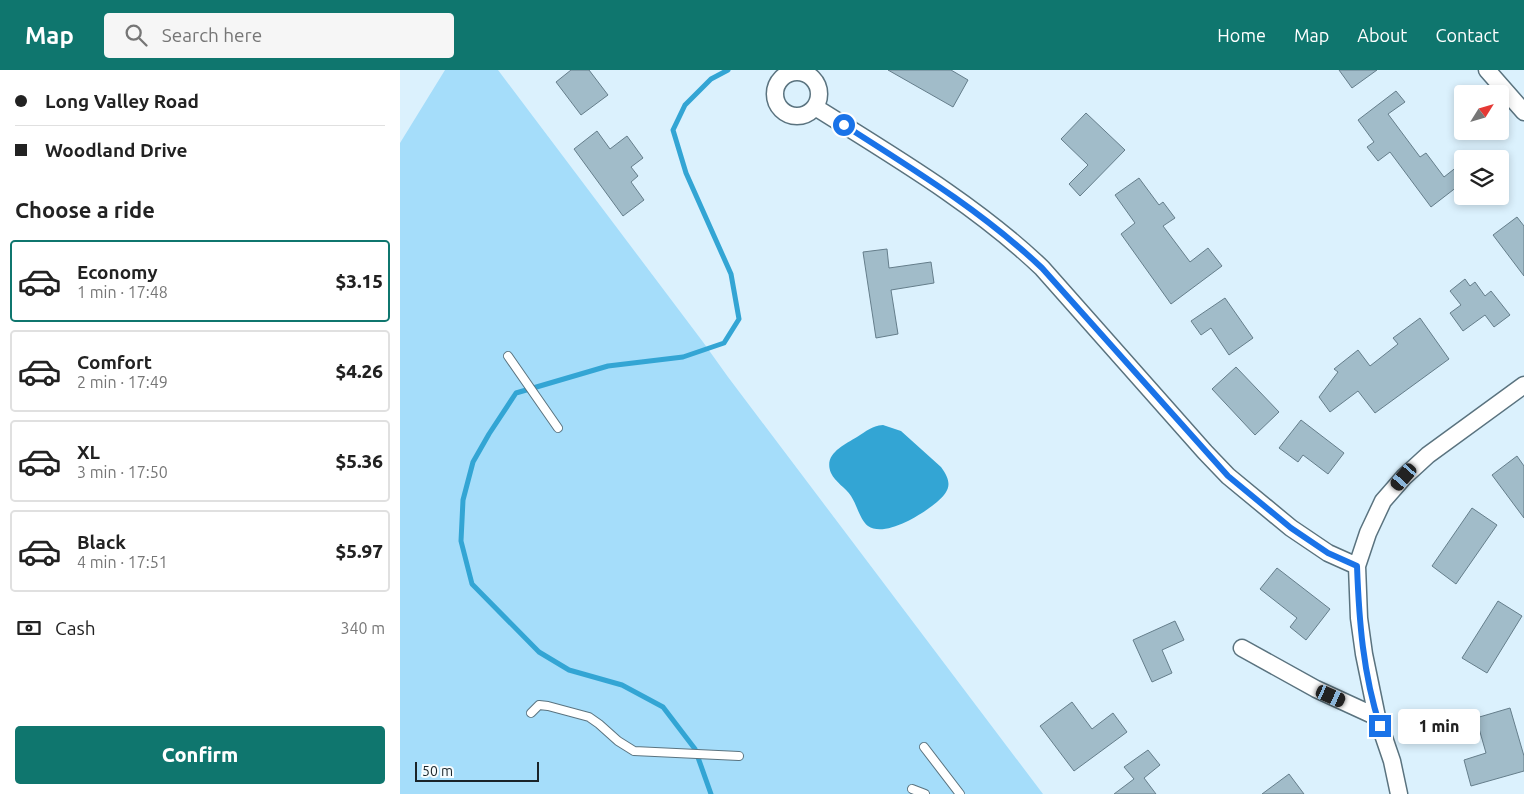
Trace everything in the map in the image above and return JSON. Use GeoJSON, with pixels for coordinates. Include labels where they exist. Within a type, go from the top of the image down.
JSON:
{"type":"FeatureCollection","features":[{"type":"Feature","properties":{"kind":"street"},"geometry":{"type":"LineString","coordinates":[[1487,70],[1524,112]]}},
{"type":"Feature","properties":{"kind":"street"},"geometry":{"type":"LineString","coordinates":[[801,71],[814,79],[818,85],[820,92],[816,107],[804,115],[789,115],[783,111],[775,99],[776,85],[784,72],[801,71]]}},
{"type":"Feature","properties":{"kind":"street"},"geometry":{"type":"LineString","coordinates":[[816,107],[931,182],[1015,242],[1042,268],[1228,476],[1291,528],[1328,553],[1357,566]]}},
{"type":"Feature","properties":{"kind":"street"},"geometry":{"type":"LineString","coordinates":[[1399,794],[1392,761],[1377,717],[1364,654],[1360,627],[1357,566],[1368,533],[1383,501],[1404,477],[1428,455],[1524,385]]}},
{"type":"Feature","properties":{"kind":"street"},"geometry":{"type":"LineString","coordinates":[[1242,648],[1316,689],[1377,717]]}},
{"type":"Feature","properties":{"kind":"lane"},"geometry":{"type":"LineString","coordinates":[[508,356],[558,428]]}},
{"type":"Feature","properties":{"kind":"lane"},"geometry":{"type":"LineString","coordinates":[[531,713],[539,705],[589,717],[618,741],[634,751],[739,756]]}},
{"type":"Feature","properties":{"kind":"lane"},"geometry":{"type":"LineString","coordinates":[[924,747],[960,794]]}},
{"type":"Feature","properties":{"kind":"lane"},"geometry":{"type":"LineString","coordinates":[[912,790],[925,794]]}},
{"type":"Feature","properties":{"kind":"shaded area"},"geometry":{"type":"Polygon","coordinates":[[[445,70],[498,70],[1043,794],[400,794],[400,143],[445,70]]]}},
{"type":"Feature","properties":{"kind":"shaded area"},"geometry":{"type":"Polygon","coordinates":[[[883,425],[901,431],[941,467],[947,477],[948,486],[945,494],[937,502],[913,518],[894,527],[875,529],[865,523],[851,496],[833,476],[829,466],[832,455],[841,447],[869,429],[883,425]]]}},
{"type":"Feature","properties":{"kind":"building"},"geometry":{"type":"Polygon","coordinates":[[[571,70],[589,70],[608,95],[581,115],[556,82],[571,70]]]}},
{"type":"Feature","properties":{"kind":"building"},"geometry":{"type":"Polygon","coordinates":[[[888,70],[951,70],[968,80],[953,107],[888,70]]]}},
{"type":"Feature","properties":{"kind":"building"},"geometry":{"type":"Polygon","coordinates":[[[1339,70],[1377,70],[1352,88],[1339,70]]]}},
{"type":"Feature","properties":{"kind":"building"},"geometry":{"type":"Polygon","coordinates":[[[1396,91],[1405,102],[1388,114],[1420,157],[1426,153],[1444,177],[1454,169],[1454,189],[1431,207],[1390,152],[1378,161],[1367,147],[1374,142],[1358,120],[1396,91]]]}},
{"type":"Feature","properties":{"kind":"building"},"geometry":{"type":"Polygon","coordinates":[[[1086,113],[1125,150],[1080,196],[1069,184],[1088,165],[1061,139],[1086,113]]]}},
{"type":"Feature","properties":{"kind":"building"},"geometry":{"type":"Polygon","coordinates":[[[597,131],[610,149],[627,136],[643,158],[631,167],[638,176],[631,182],[644,200],[623,216],[574,149],[597,131]]]}},
{"type":"Feature","properties":{"kind":"building"},"geometry":{"type":"Polygon","coordinates":[[[1139,178],[1159,205],[1163,202],[1175,218],[1163,226],[1190,262],[1208,248],[1222,266],[1171,304],[1121,234],[1135,223],[1115,195],[1139,178]]]}},
{"type":"Feature","properties":{"kind":"building"},"geometry":{"type":"Polygon","coordinates":[[[1517,217],[1524,226],[1524,276],[1493,235],[1517,217]]]}},
{"type":"Feature","properties":{"kind":"building"},"geometry":{"type":"Polygon","coordinates":[[[887,249],[889,268],[931,262],[934,283],[891,290],[898,334],[876,338],[863,252],[887,249]]]}},
{"type":"Feature","properties":{"kind":"building"},"geometry":{"type":"Polygon","coordinates":[[[1465,279],[1470,286],[1475,282],[1485,296],[1491,291],[1510,315],[1494,327],[1485,315],[1463,331],[1450,313],[1461,305],[1450,291],[1465,279]]]}},
{"type":"Feature","properties":{"kind":"building"},"geometry":{"type":"Polygon","coordinates":[[[1225,298],[1253,338],[1229,355],[1211,328],[1201,335],[1191,321],[1225,298]]]}},
{"type":"Feature","properties":{"kind":"building"},"geometry":{"type":"Polygon","coordinates":[[[1420,318],[1449,359],[1375,413],[1358,391],[1330,412],[1319,397],[1338,372],[1334,369],[1358,350],[1370,366],[1398,344],[1393,338],[1420,318]]]}},
{"type":"Feature","properties":{"kind":"building"},"geometry":{"type":"Polygon","coordinates":[[[1236,367],[1279,412],[1255,435],[1212,389],[1236,367]]]}},
{"type":"Feature","properties":{"kind":"building"},"geometry":{"type":"Polygon","coordinates":[[[1301,420],[1344,453],[1328,474],[1303,455],[1298,462],[1279,448],[1301,420]]]}},
{"type":"Feature","properties":{"kind":"building"},"geometry":{"type":"Polygon","coordinates":[[[1517,456],[1524,466],[1524,518],[1492,475],[1517,456]]]}},
{"type":"Feature","properties":{"kind":"building"},"geometry":{"type":"Polygon","coordinates":[[[1472,508],[1497,525],[1456,584],[1432,566],[1472,508]]]}},
{"type":"Feature","properties":{"kind":"building"},"geometry":{"type":"Polygon","coordinates":[[[1277,568],[1330,609],[1306,640],[1290,627],[1297,618],[1260,589],[1277,568]]]}},
{"type":"Feature","properties":{"kind":"building"},"geometry":{"type":"Polygon","coordinates":[[[1498,601],[1522,616],[1487,673],[1462,658],[1498,601]]]}},
{"type":"Feature","properties":{"kind":"building"},"geometry":{"type":"Polygon","coordinates":[[[1175,621],[1184,640],[1162,650],[1172,673],[1152,682],[1133,640],[1175,621]]]}},
{"type":"Feature","properties":{"kind":"building"},"geometry":{"type":"Polygon","coordinates":[[[1072,702],[1092,729],[1113,713],[1127,732],[1074,771],[1040,726],[1072,702]]]}},
{"type":"Feature","properties":{"kind":"building"},"geometry":{"type":"Polygon","coordinates":[[[1510,708],[1524,756],[1524,771],[1471,786],[1464,760],[1486,753],[1476,718],[1510,708]]]}},
{"type":"Feature","properties":{"kind":"building"},"geometry":{"type":"Polygon","coordinates":[[[1148,750],[1160,765],[1144,778],[1156,794],[1114,794],[1134,779],[1124,767],[1148,750]]]}},
{"type":"Feature","properties":{"kind":"building"},"geometry":{"type":"Polygon","coordinates":[[[1289,774],[1304,794],[1262,794],[1289,774]]]}},
{"type":"Feature","properties":{"kind":"waterway"},"geometry":{"type":"LineString","coordinates":[[711,794],[695,749],[663,707],[622,685],[569,670],[539,652],[472,584],[461,541],[463,500],[473,462],[516,393],[608,366],[683,357],[724,343],[739,319],[731,274],[686,173],[673,130],[685,105],[711,79],[728,70]]}},
{"type":"Feature","properties":{"kind":"route"},"geometry":{"type":"LineString","coordinates":[[844,125],[996,227],[1021,248],[1042,268],[1228,476],[1291,528],[1328,553],[1357,566],[1359,618],[1364,654],[1380,726]]}}]}
